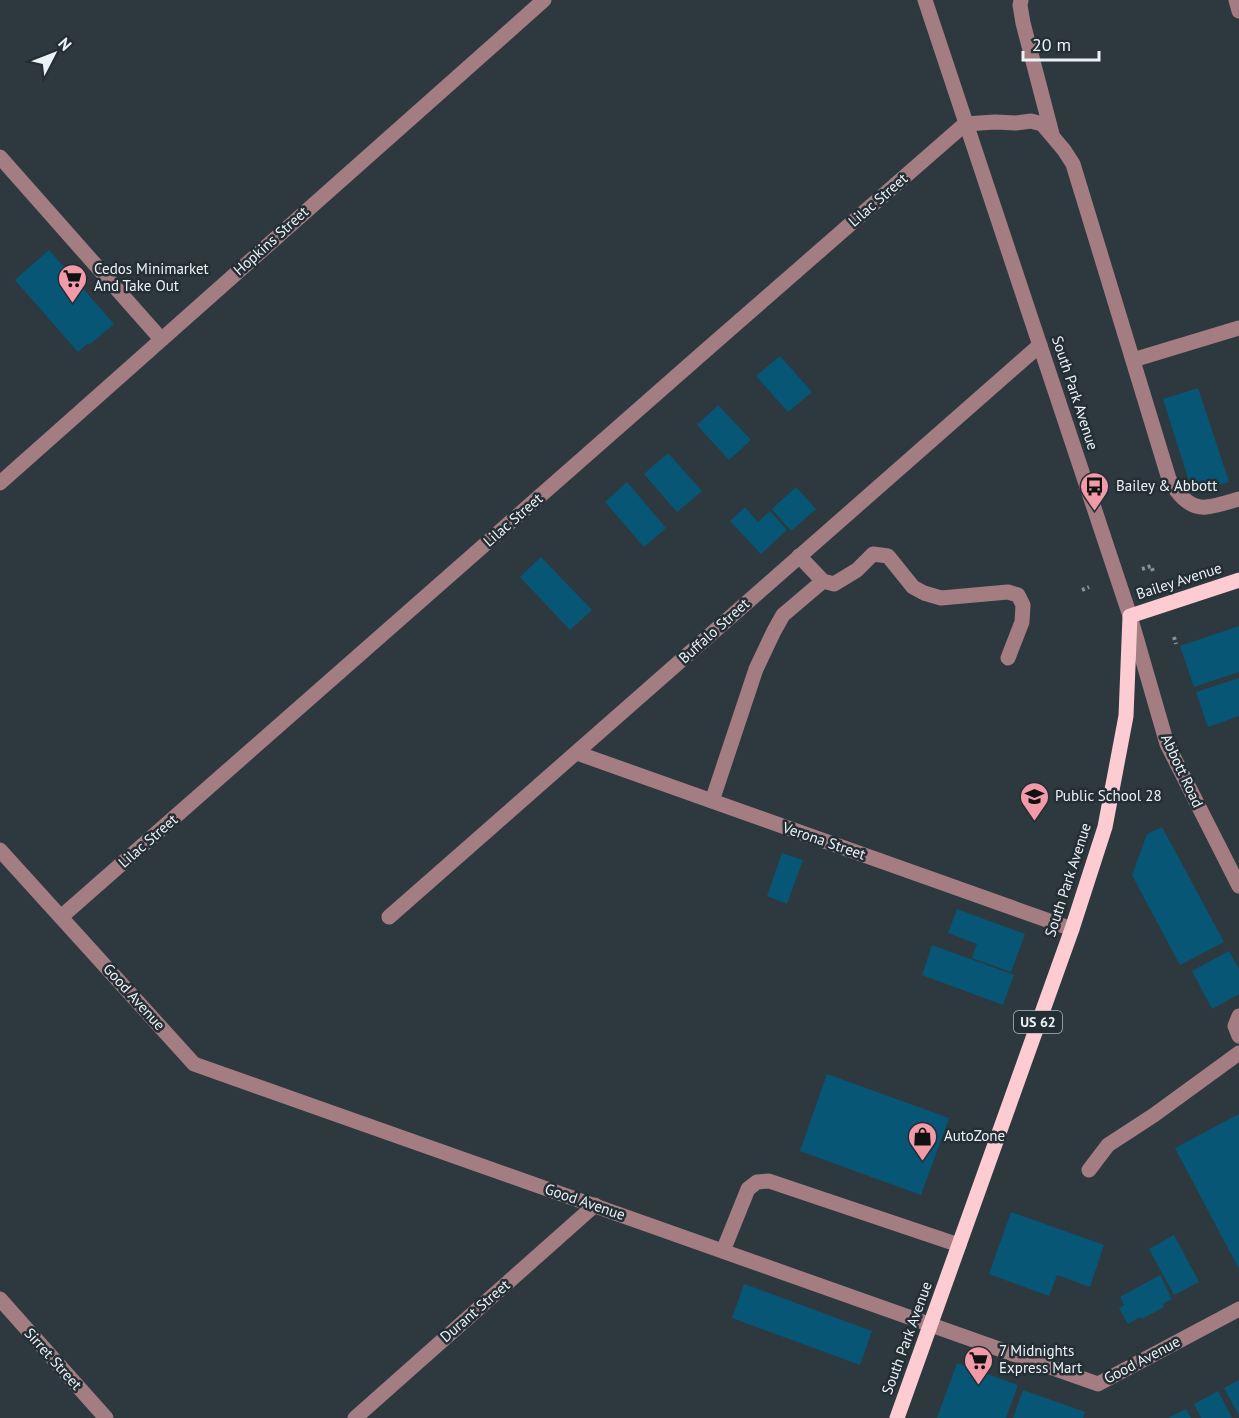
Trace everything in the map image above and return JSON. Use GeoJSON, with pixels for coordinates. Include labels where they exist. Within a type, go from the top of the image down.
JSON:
{"type":"FeatureCollection","features":[{"type":"Feature","properties":{"kind":"main road","name":"Bailey Avenue"},"geometry":{"type":"LineString","coordinates":[[1130,616],[1239,580]]}},
{"type":"Feature","properties":{"kind":"main road","name":"South Park Avenue"},"geometry":{"type":"LineString","coordinates":[[897,1418],[1072,929],[1105,827],[1126,716],[1130,616]]}},
{"type":"Feature","properties":{"kind":"street","name":"Hopkins Street"},"geometry":{"type":"LineString","coordinates":[[0,483],[544,0]]}},
{"type":"Feature","properties":{"kind":"street","name":"South Park Avenue"},"geometry":{"type":"LineString","coordinates":[[925,0],[1130,616]]}},
{"type":"Feature","properties":{"kind":"street"},"geometry":{"type":"LineString","coordinates":[[1021,0],[1023,23],[1053,136]]}},
{"type":"Feature","properties":{"kind":"street"},"geometry":{"type":"LineString","coordinates":[[1236,0],[1239,11]]}},
{"type":"Feature","properties":{"kind":"street"},"geometry":{"type":"LineString","coordinates":[[965,124],[1031,121],[1042,124],[1053,136],[1073,164],[1169,479],[1181,497],[1203,508],[1239,499]]}},
{"type":"Feature","properties":{"kind":"street","name":"Lilac Street"},"geometry":{"type":"LineString","coordinates":[[61,916],[965,124]]}},
{"type":"Feature","properties":{"kind":"street"},"geometry":{"type":"LineString","coordinates":[[0,157],[161,339]]}},
{"type":"Feature","properties":{"kind":"street"},"geometry":{"type":"LineString","coordinates":[[1133,360],[1239,328]]}},
{"type":"Feature","properties":{"kind":"street","name":"Buffalo Street"},"geometry":{"type":"LineString","coordinates":[[389,917],[1040,345]]}},
{"type":"Feature","properties":{"kind":"street"},"geometry":{"type":"LineString","coordinates":[[799,556],[823,581],[834,584],[858,570],[873,554],[888,556],[914,586],[924,593],[941,598],[1008,592],[1018,596],[1023,605],[1022,622],[1008,658]]}},
{"type":"Feature","properties":{"kind":"street"},"geometry":{"type":"LineString","coordinates":[[712,801],[756,669],[774,631],[783,615],[823,581]]}},
{"type":"Feature","properties":{"kind":"street","name":"Abbott Road"},"geometry":{"type":"LineString","coordinates":[[1130,616],[1167,744],[1239,886]]}},
{"type":"Feature","properties":{"kind":"street","name":"Verona Street"},"geometry":{"type":"LineString","coordinates":[[576,753],[1072,929]]}},
{"type":"Feature","properties":{"kind":"street","name":"Good Avenue"},"geometry":{"type":"LineString","coordinates":[[0,849],[194,1064],[1098,1384],[1239,1309]]}},
{"type":"Feature","properties":{"kind":"street"},"geometry":{"type":"LineString","coordinates":[[1239,1016],[1235,1026],[1239,1036]]}},
{"type":"Feature","properties":{"kind":"street"},"geometry":{"type":"LineString","coordinates":[[1089,1170],[1108,1145],[1154,1115],[1239,1053]]}},
{"type":"Feature","properties":{"kind":"street"},"geometry":{"type":"LineString","coordinates":[[723,1251],[748,1189],[757,1182],[769,1181],[959,1245]]}},
{"type":"Feature","properties":{"kind":"street","name":"Durant Street"},"geometry":{"type":"LineString","coordinates":[[355,1418],[595,1205]]}},
{"type":"Feature","properties":{"kind":"street","name":"Sirret Street"},"geometry":{"type":"LineString","coordinates":[[0,1299],[106,1418]]}},
{"type":"Feature","properties":{"kind":"path"},"geometry":{"type":"LineString","coordinates":[[1142,569],[1151,566],[1153,571]]}},
{"type":"Feature","properties":{"kind":"path"},"geometry":{"type":"LineString","coordinates":[[1082,590],[1089,587]]}},
{"type":"Feature","properties":{"kind":"path"},"geometry":{"type":"LineString","coordinates":[[1174,638],[1176,644]]}},
{"type":"Feature","properties":{"kind":"building"},"geometry":{"type":"Polygon","coordinates":[[[49,250],[114,324],[78,352],[15,280],[49,250]]]}},
{"type":"Feature","properties":{"kind":"building"},"geometry":{"type":"Polygon","coordinates":[[[780,356],[812,392],[788,412],[756,376],[780,356]]]}},
{"type":"Feature","properties":{"kind":"building"},"geometry":{"type":"Polygon","coordinates":[[[1198,388],[1229,482],[1193,494],[1163,399],[1198,388]]]}},
{"type":"Feature","properties":{"kind":"building"},"geometry":{"type":"Polygon","coordinates":[[[718,405],[751,440],[729,460],[697,425],[718,405]]]}},
{"type":"Feature","properties":{"kind":"building"},"geometry":{"type":"Polygon","coordinates":[[[668,453],[702,491],[677,512],[644,474],[668,453]]]}},
{"type":"Feature","properties":{"kind":"building"},"geometry":{"type":"Polygon","coordinates":[[[627,482],[666,528],[644,547],[605,502],[627,482]]]}},
{"type":"Feature","properties":{"kind":"building"},"geometry":{"type":"Polygon","coordinates":[[[796,487],[816,509],[791,531],[772,509],[796,487]]]}},
{"type":"Feature","properties":{"kind":"building"},"geometry":{"type":"Polygon","coordinates":[[[745,507],[758,522],[770,511],[787,530],[761,554],[730,521],[745,507]]]}},
{"type":"Feature","properties":{"kind":"building"},"geometry":{"type":"Polygon","coordinates":[[[541,557],[592,610],[570,630],[520,577],[541,557]]]}},
{"type":"Feature","properties":{"kind":"building"},"geometry":{"type":"Polygon","coordinates":[[[1239,626],[1239,672],[1194,687],[1180,646],[1239,626]]]}},
{"type":"Feature","properties":{"kind":"building"},"geometry":{"type":"Polygon","coordinates":[[[1239,678],[1239,716],[1208,727],[1196,692],[1239,678]]]}},
{"type":"Feature","properties":{"kind":"building"},"geometry":{"type":"Polygon","coordinates":[[[1162,827],[1224,942],[1180,965],[1132,875],[1147,834],[1162,827]]]}},
{"type":"Feature","properties":{"kind":"building"},"geometry":{"type":"Polygon","coordinates":[[[782,853],[803,860],[787,904],[767,896],[782,853]]]}},
{"type":"Feature","properties":{"kind":"building"},"geometry":{"type":"Polygon","coordinates":[[[957,909],[1025,934],[1011,972],[972,958],[977,944],[948,933],[957,909]]]}},
{"type":"Feature","properties":{"kind":"building"},"geometry":{"type":"Polygon","coordinates":[[[932,945],[1014,975],[1003,1005],[922,975],[932,945]]]}},
{"type":"Feature","properties":{"kind":"building"},"geometry":{"type":"Polygon","coordinates":[[[1229,951],[1239,969],[1239,994],[1212,1009],[1192,971],[1229,951]]]}},
{"type":"Feature","properties":{"kind":"building"},"geometry":{"type":"Polygon","coordinates":[[[827,1074],[949,1118],[921,1195],[800,1151],[827,1074]]]}},
{"type":"Feature","properties":{"kind":"building"},"geometry":{"type":"Polygon","coordinates":[[[1239,1114],[1239,1269],[1175,1148],[1239,1114]]]}},
{"type":"Feature","properties":{"kind":"building"},"geometry":{"type":"Polygon","coordinates":[[[1011,1212],[1104,1245],[1090,1287],[1057,1275],[1049,1296],[989,1274],[1011,1212]]]}},
{"type":"Feature","properties":{"kind":"building"},"geometry":{"type":"Polygon","coordinates":[[[1174,1235],[1199,1282],[1174,1295],[1149,1249],[1174,1235]]]}},
{"type":"Feature","properties":{"kind":"building"},"geometry":{"type":"Polygon","coordinates":[[[1160,1275],[1172,1299],[1163,1304],[1164,1307],[1128,1324],[1119,1308],[1124,1305],[1120,1297],[1160,1275]]]}},
{"type":"Feature","properties":{"kind":"building"},"geometry":{"type":"Polygon","coordinates":[[[744,1284],[872,1331],[860,1365],[732,1318],[744,1284]]]}},
{"type":"Feature","properties":{"kind":"building"},"geometry":{"type":"Polygon","coordinates":[[[957,1363],[1018,1385],[1006,1418],[937,1418],[957,1363]]]}},
{"type":"Feature","properties":{"kind":"building"},"geometry":{"type":"Polygon","coordinates":[[[1239,1380],[1239,1416],[1224,1388],[1239,1380]]]}},
{"type":"Feature","properties":{"kind":"building"},"geometry":{"type":"Polygon","coordinates":[[[1023,1390],[1085,1412],[1083,1418],[1013,1418],[1023,1390]]]}},
{"type":"Feature","properties":{"kind":"building"},"geometry":{"type":"Polygon","coordinates":[[[1218,1391],[1232,1418],[1201,1418],[1194,1404],[1218,1391]]]}},
{"type":"Feature","properties":{"kind":"building"},"geometry":{"type":"Polygon","coordinates":[[[1186,1409],[1191,1418],[1168,1418],[1186,1409]]]}},
{"type":"Feature","properties":{"kind":"place","name":"Cedos Minimarket And Take Out"},"geometry":{"type":"Point","coordinates":[73,304]}},
{"type":"Feature","properties":{"kind":"place","name":"Bailey & Abbott"},"geometry":{"type":"Point","coordinates":[1095,512]}},
{"type":"Feature","properties":{"kind":"place","name":"Public School 28"},"geometry":{"type":"Point","coordinates":[1034,822]}},
{"type":"Feature","properties":{"kind":"place","name":"AutoZone"},"geometry":{"type":"Point","coordinates":[923,1162]}},
{"type":"Feature","properties":{"kind":"place","name":"7 Midnights Express Mart"},"geometry":{"type":"Point","coordinates":[978,1386]}}]}
